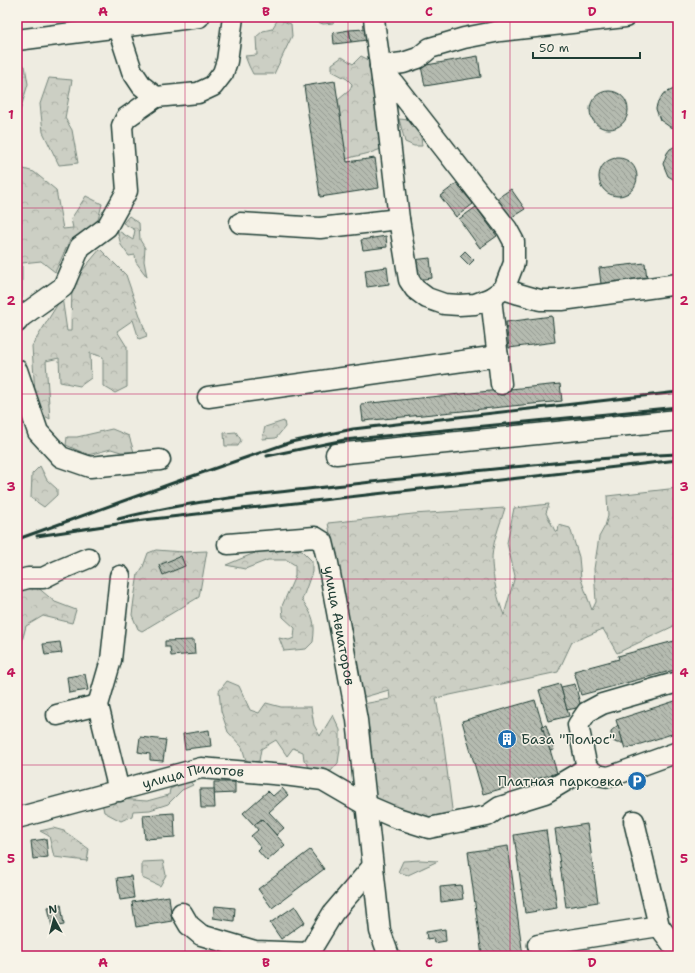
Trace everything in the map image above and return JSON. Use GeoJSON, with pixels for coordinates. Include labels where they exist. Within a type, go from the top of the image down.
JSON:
{"type":"FeatureCollection","features":[{"type":"Feature","properties":{"kind":"street"},"geometry":{"type":"LineString","coordinates":[[17,40],[194,17]]}},
{"type":"Feature","properties":{"kind":"street"},"geometry":{"type":"LineString","coordinates":[[17,322],[21,317],[62,286],[80,247],[107,227],[127,191],[122,126],[126,118],[156,97],[198,93],[213,86],[223,74],[227,61],[232,17]]}},
{"type":"Feature","properties":{"kind":"street"},"geometry":{"type":"LineString","coordinates":[[374,17],[399,219],[409,280],[414,289],[426,298],[444,304],[459,305],[475,304],[498,293],[519,294],[540,300],[562,300],[678,284]]}},
{"type":"Feature","properties":{"kind":"street"},"geometry":{"type":"LineString","coordinates":[[380,66],[403,64],[418,58],[430,48],[464,38],[500,31],[625,17]]}},
{"type":"Feature","properties":{"kind":"street"},"geometry":{"type":"LineString","coordinates":[[118,28],[132,71],[142,86],[156,97]]}},
{"type":"Feature","properties":{"kind":"street"},"geometry":{"type":"LineString","coordinates":[[380,66],[507,229],[514,242],[514,263],[498,293],[498,356],[501,384]]}},
{"type":"Feature","properties":{"kind":"street"},"geometry":{"type":"LineString","coordinates":[[240,223],[320,228],[399,219]]}},
{"type":"Feature","properties":{"kind":"street"},"geometry":{"type":"LineString","coordinates":[[208,397],[498,356]]}},
{"type":"Feature","properties":{"kind":"street"},"geometry":{"type":"LineString","coordinates":[[17,370],[38,432],[61,457],[90,467],[160,460]]}},
{"type":"Feature","properties":{"kind":"street"},"geometry":{"type":"LineString","coordinates":[[336,454],[678,420]]}},
{"type":"Feature","properties":{"kind":"street","name":"улица Авиаторов"},"geometry":{"type":"LineString","coordinates":[[228,544],[315,537],[323,542],[357,720],[366,805]]}},
{"type":"Feature","properties":{"kind":"street"},"geometry":{"type":"LineString","coordinates":[[17,581],[28,578],[43,578],[88,558]]}},
{"type":"Feature","properties":{"kind":"street"},"geometry":{"type":"LineString","coordinates":[[119,791],[98,705],[111,660],[120,576]]}},
{"type":"Feature","properties":{"kind":"street"},"geometry":{"type":"LineString","coordinates":[[678,682],[602,704],[587,712],[578,725],[587,768],[597,775],[609,776],[678,752]]}},
{"type":"Feature","properties":{"kind":"street"},"geometry":{"type":"LineString","coordinates":[[58,715],[98,705]]}},
{"type":"Feature","properties":{"kind":"street","name":"улица Пилотов"},"geometry":{"type":"LineString","coordinates":[[17,818],[201,768],[323,780],[366,805],[394,817],[429,828],[486,816],[500,807],[545,793],[587,768]]}},
{"type":"Feature","properties":{"kind":"street"},"geometry":{"type":"LineString","coordinates":[[366,805],[380,932],[389,956]]}},
{"type":"Feature","properties":{"kind":"street"},"geometry":{"type":"LineString","coordinates":[[634,821],[659,926],[678,952]]}},
{"type":"Feature","properties":{"kind":"street"},"geometry":{"type":"LineString","coordinates":[[182,913],[189,925],[201,935],[255,952],[309,955],[332,912],[373,866]]}},
{"type":"Feature","properties":{"kind":"street"},"geometry":{"type":"LineString","coordinates":[[538,945],[659,926]]}},
{"type":"Feature","properties":{"kind":"green space"},"geometry":{"type":"Polygon","coordinates":[[[316,17],[335,17],[333,23],[323,24],[315,21],[316,17]]]}},
{"type":"Feature","properties":{"kind":"green space"},"geometry":{"type":"Polygon","coordinates":[[[278,19],[291,24],[292,36],[274,74],[253,74],[245,56],[257,55],[256,37],[263,31],[272,29],[278,19]]]}},
{"type":"Feature","properties":{"kind":"green space"},"geometry":{"type":"Polygon","coordinates":[[[361,56],[369,60],[373,76],[369,85],[374,90],[381,149],[346,159],[338,100],[350,90],[352,84],[347,79],[332,71],[332,64],[342,57],[353,64],[361,56]]]}},
{"type":"Feature","properties":{"kind":"green space"},"geometry":{"type":"Polygon","coordinates":[[[17,65],[25,66],[28,84],[19,114],[17,114],[17,65]]]}},
{"type":"Feature","properties":{"kind":"green space"},"geometry":{"type":"Polygon","coordinates":[[[49,78],[72,80],[65,118],[72,130],[78,163],[59,165],[43,132],[40,104],[49,78]]]}},
{"type":"Feature","properties":{"kind":"green space"},"geometry":{"type":"Polygon","coordinates":[[[399,119],[409,120],[420,129],[422,146],[414,146],[405,142],[399,119]]]}},
{"type":"Feature","properties":{"kind":"green space"},"geometry":{"type":"Polygon","coordinates":[[[17,167],[34,172],[56,190],[63,229],[73,228],[71,219],[86,196],[102,204],[97,224],[70,240],[55,272],[41,261],[22,263],[22,298],[17,308],[17,167]]]}},
{"type":"Feature","properties":{"kind":"green space"},"geometry":{"type":"Polygon","coordinates":[[[129,216],[139,223],[140,240],[145,248],[144,261],[147,277],[136,262],[135,255],[129,256],[121,245],[117,230],[133,240],[135,230],[123,223],[129,216]]]}},
{"type":"Feature","properties":{"kind":"green space"},"geometry":{"type":"Polygon","coordinates":[[[100,249],[126,275],[147,336],[139,339],[133,320],[117,331],[127,347],[127,387],[115,393],[103,386],[103,357],[90,353],[91,378],[80,386],[60,382],[59,358],[46,361],[50,419],[36,411],[32,346],[62,297],[67,331],[71,331],[72,283],[100,249]]]}},
{"type":"Feature","properties":{"kind":"green space"},"geometry":{"type":"Polygon","coordinates":[[[284,421],[285,427],[276,438],[262,439],[265,427],[284,421]]]}},
{"type":"Feature","properties":{"kind":"green space"},"geometry":{"type":"Polygon","coordinates":[[[112,429],[129,436],[134,452],[121,452],[111,449],[88,455],[66,445],[67,437],[77,437],[112,429]]]}},
{"type":"Feature","properties":{"kind":"green space"},"geometry":{"type":"Polygon","coordinates":[[[236,432],[241,440],[238,446],[225,446],[224,433],[236,432]]]}},
{"type":"Feature","properties":{"kind":"green space"},"geometry":{"type":"Polygon","coordinates":[[[40,466],[47,480],[57,489],[57,495],[44,507],[31,498],[32,474],[40,466]]]}},
{"type":"Feature","properties":{"kind":"green space"},"geometry":{"type":"Polygon","coordinates":[[[678,488],[678,598],[675,600],[678,612],[678,624],[617,653],[603,629],[572,642],[558,672],[436,698],[443,738],[453,817],[428,821],[396,811],[370,796],[370,733],[363,704],[390,699],[389,690],[361,698],[328,523],[413,514],[505,508],[494,542],[492,556],[493,575],[504,615],[515,576],[507,543],[514,508],[549,504],[546,513],[555,531],[558,532],[559,525],[570,528],[579,557],[581,579],[592,610],[596,602],[594,569],[599,537],[608,516],[607,496],[678,488]]]}},
{"type":"Feature","properties":{"kind":"green space"},"geometry":{"type":"Polygon","coordinates":[[[282,547],[302,551],[312,561],[312,572],[302,600],[309,610],[314,624],[313,642],[306,649],[284,651],[279,638],[289,640],[294,638],[295,628],[283,617],[282,606],[295,576],[295,565],[287,560],[268,560],[245,569],[226,565],[257,552],[282,547]]]}},
{"type":"Feature","properties":{"kind":"green space"},"geometry":{"type":"Polygon","coordinates":[[[156,550],[183,552],[207,551],[199,597],[142,631],[138,629],[132,615],[138,574],[143,567],[148,553],[156,550]]]}},
{"type":"Feature","properties":{"kind":"green space"},"geometry":{"type":"Polygon","coordinates":[[[36,586],[55,602],[76,610],[72,623],[43,616],[26,626],[19,653],[17,650],[17,589],[36,586]]]}},
{"type":"Feature","properties":{"kind":"green space"},"geometry":{"type":"Polygon","coordinates":[[[227,681],[239,686],[250,710],[259,713],[266,703],[281,707],[311,707],[314,725],[320,736],[333,715],[340,730],[338,763],[331,771],[312,771],[304,760],[303,752],[293,748],[287,756],[276,740],[261,749],[259,761],[247,764],[242,747],[228,732],[221,711],[219,691],[227,681]]]}},
{"type":"Feature","properties":{"kind":"green space"},"geometry":{"type":"Polygon","coordinates":[[[189,780],[193,785],[182,790],[168,804],[150,810],[133,811],[132,816],[121,821],[104,812],[102,803],[119,799],[147,801],[169,795],[170,789],[189,780]]]}},
{"type":"Feature","properties":{"kind":"green space"},"geometry":{"type":"Polygon","coordinates":[[[53,828],[64,831],[89,849],[87,861],[54,857],[49,836],[40,831],[53,828]]]}},
{"type":"Feature","properties":{"kind":"green space"},"geometry":{"type":"Polygon","coordinates":[[[163,861],[166,875],[160,886],[142,878],[142,862],[163,861]]]}},
{"type":"Feature","properties":{"kind":"green space"},"geometry":{"type":"Polygon","coordinates":[[[403,861],[438,861],[408,875],[398,872],[403,861]]]}},
{"type":"Feature","properties":{"kind":"building"},"geometry":{"type":"Polygon","coordinates":[[[365,29],[367,40],[351,42],[349,30],[365,29]]]}},
{"type":"Feature","properties":{"kind":"building"},"geometry":{"type":"Polygon","coordinates":[[[349,30],[351,42],[334,44],[333,33],[349,30]]]}},
{"type":"Feature","properties":{"kind":"building"},"geometry":{"type":"Polygon","coordinates":[[[478,56],[481,77],[425,86],[421,66],[478,56]]]}},
{"type":"Feature","properties":{"kind":"building"},"geometry":{"type":"Polygon","coordinates":[[[335,81],[347,162],[375,158],[379,188],[320,197],[304,86],[335,81]]]}},
{"type":"Feature","properties":{"kind":"building"},"geometry":{"type":"Polygon","coordinates":[[[674,89],[678,90],[678,127],[676,128],[670,127],[660,120],[656,109],[657,104],[663,94],[674,89]]]}},
{"type":"Feature","properties":{"kind":"building"},"geometry":{"type":"Polygon","coordinates":[[[605,91],[613,91],[620,94],[625,99],[628,110],[625,121],[620,126],[613,129],[605,129],[598,126],[593,121],[590,114],[590,106],[593,99],[598,94],[605,91]]]}},
{"type":"Feature","properties":{"kind":"building"},"geometry":{"type":"Polygon","coordinates":[[[678,145],[678,182],[668,176],[663,164],[670,149],[678,145]]]}},
{"type":"Feature","properties":{"kind":"building"},"geometry":{"type":"Polygon","coordinates":[[[614,158],[622,158],[629,161],[634,166],[637,177],[634,188],[629,193],[622,196],[614,196],[607,193],[602,188],[599,181],[599,173],[602,166],[607,161],[614,158]]]}},
{"type":"Feature","properties":{"kind":"building"},"geometry":{"type":"Polygon","coordinates":[[[457,183],[473,204],[456,217],[440,196],[457,183]]]}},
{"type":"Feature","properties":{"kind":"building"},"geometry":{"type":"Polygon","coordinates":[[[511,189],[525,209],[509,219],[496,199],[511,189]]]}},
{"type":"Feature","properties":{"kind":"building"},"geometry":{"type":"Polygon","coordinates":[[[476,207],[497,236],[480,248],[459,219],[476,207]]]}},
{"type":"Feature","properties":{"kind":"building"},"geometry":{"type":"Polygon","coordinates":[[[386,236],[387,247],[363,250],[361,240],[386,236]]]}},
{"type":"Feature","properties":{"kind":"building"},"geometry":{"type":"Polygon","coordinates":[[[465,251],[474,260],[469,265],[460,256],[465,251]]]}},
{"type":"Feature","properties":{"kind":"building"},"geometry":{"type":"Polygon","coordinates":[[[430,258],[432,278],[415,280],[413,260],[430,258]]]}},
{"type":"Feature","properties":{"kind":"building"},"geometry":{"type":"Polygon","coordinates":[[[645,263],[647,278],[601,284],[599,268],[645,263]]]}},
{"type":"Feature","properties":{"kind":"building"},"geometry":{"type":"Polygon","coordinates":[[[387,267],[389,284],[367,287],[365,270],[387,267]]]}},
{"type":"Feature","properties":{"kind":"building"},"geometry":{"type":"Polygon","coordinates":[[[552,316],[555,342],[509,348],[506,322],[552,316]]]}},
{"type":"Feature","properties":{"kind":"building"},"geometry":{"type":"Polygon","coordinates":[[[560,384],[562,401],[363,421],[361,404],[560,384]]]}},
{"type":"Feature","properties":{"kind":"building"},"geometry":{"type":"Polygon","coordinates":[[[181,556],[185,566],[163,575],[159,565],[181,556]]]}},
{"type":"Feature","properties":{"kind":"building"},"geometry":{"type":"Polygon","coordinates":[[[194,640],[195,654],[171,656],[170,647],[165,647],[165,641],[194,640]]]}},
{"type":"Feature","properties":{"kind":"building"},"geometry":{"type":"Polygon","coordinates":[[[678,640],[678,669],[581,695],[574,671],[619,659],[618,656],[678,640]]]}},
{"type":"Feature","properties":{"kind":"building"},"geometry":{"type":"Polygon","coordinates":[[[60,642],[62,653],[45,655],[43,644],[60,642]]]}},
{"type":"Feature","properties":{"kind":"building"},"geometry":{"type":"Polygon","coordinates":[[[85,674],[88,690],[69,693],[67,677],[85,674]]]}},
{"type":"Feature","properties":{"kind":"building"},"geometry":{"type":"Polygon","coordinates":[[[560,684],[569,716],[548,721],[539,690],[560,684]]]}},
{"type":"Feature","properties":{"kind":"building"},"geometry":{"type":"Polygon","coordinates":[[[575,684],[581,707],[567,710],[561,687],[575,684]]]}},
{"type":"Feature","properties":{"kind":"building","name":"База \"Полюс\""},"geometry":{"type":"Polygon","coordinates":[[[535,700],[557,773],[483,794],[462,721],[535,700]]]}},
{"type":"Feature","properties":{"kind":"building"},"geometry":{"type":"Polygon","coordinates":[[[678,700],[678,732],[625,749],[616,720],[678,700]]]}},
{"type":"Feature","properties":{"kind":"building"},"geometry":{"type":"Polygon","coordinates":[[[546,725],[554,750],[550,751],[542,726],[546,725]]]}},
{"type":"Feature","properties":{"kind":"building"},"geometry":{"type":"Polygon","coordinates":[[[618,725],[623,743],[613,741],[611,735],[611,731],[618,725]]]}},
{"type":"Feature","properties":{"kind":"building"},"geometry":{"type":"Polygon","coordinates":[[[209,730],[211,746],[185,749],[183,734],[209,730]]]}},
{"type":"Feature","properties":{"kind":"building"},"geometry":{"type":"Polygon","coordinates":[[[140,737],[166,740],[163,761],[150,760],[150,754],[138,752],[140,737]]]}},
{"type":"Feature","properties":{"kind":"building"},"geometry":{"type":"Polygon","coordinates":[[[214,782],[235,782],[235,793],[214,794],[214,782]]]}},
{"type":"Feature","properties":{"kind":"building"},"geometry":{"type":"Polygon","coordinates":[[[282,788],[288,795],[269,812],[284,828],[276,835],[262,819],[254,825],[243,813],[268,791],[273,796],[282,788]]]}},
{"type":"Feature","properties":{"kind":"building"},"geometry":{"type":"Polygon","coordinates":[[[200,789],[214,789],[215,808],[201,808],[200,789]]]}},
{"type":"Feature","properties":{"kind":"building"},"geometry":{"type":"Polygon","coordinates":[[[174,813],[175,837],[145,839],[143,815],[174,813]]]}},
{"type":"Feature","properties":{"kind":"building"},"geometry":{"type":"Polygon","coordinates":[[[262,819],[285,845],[267,861],[258,851],[261,848],[251,836],[258,830],[254,825],[262,819]]]}},
{"type":"Feature","properties":{"kind":"building"},"geometry":{"type":"Polygon","coordinates":[[[587,824],[598,902],[566,907],[555,829],[587,824]]]}},
{"type":"Feature","properties":{"kind":"building"},"geometry":{"type":"Polygon","coordinates":[[[546,830],[557,908],[525,913],[514,835],[546,830]]]}},
{"type":"Feature","properties":{"kind":"building"},"geometry":{"type":"Polygon","coordinates":[[[46,839],[48,857],[33,859],[31,841],[46,839]]]}},
{"type":"Feature","properties":{"kind":"building"},"geometry":{"type":"Polygon","coordinates":[[[508,846],[523,956],[482,956],[468,852],[508,846]]]}},
{"type":"Feature","properties":{"kind":"building"},"geometry":{"type":"Polygon","coordinates":[[[310,850],[324,869],[272,908],[258,889],[310,850]]]}},
{"type":"Feature","properties":{"kind":"building"},"geometry":{"type":"Polygon","coordinates":[[[131,876],[134,898],[120,900],[117,878],[131,876]]]}},
{"type":"Feature","properties":{"kind":"building"},"geometry":{"type":"Polygon","coordinates":[[[461,885],[463,899],[441,902],[440,887],[461,885]]]}},
{"type":"Feature","properties":{"kind":"building"},"geometry":{"type":"Polygon","coordinates":[[[169,896],[172,921],[136,927],[132,902],[169,896]]]}},
{"type":"Feature","properties":{"kind":"building"},"geometry":{"type":"Polygon","coordinates":[[[61,904],[64,925],[52,927],[48,907],[61,904]]]}},
{"type":"Feature","properties":{"kind":"building"},"geometry":{"type":"Polygon","coordinates":[[[215,906],[235,908],[234,921],[213,918],[215,906]]]}},
{"type":"Feature","properties":{"kind":"building"},"geometry":{"type":"Polygon","coordinates":[[[295,906],[305,922],[281,939],[270,923],[295,906]]]}},
{"type":"Feature","properties":{"kind":"building"},"geometry":{"type":"Polygon","coordinates":[[[445,929],[446,941],[434,943],[433,938],[427,939],[426,932],[445,929]]]}},
{"type":"Feature","properties":{"kind":"railway"},"geometry":{"type":"LineString","coordinates":[[18,539],[291,442],[353,429],[678,392]]}},
{"type":"Feature","properties":{"kind":"railway"},"geometry":{"type":"LineString","coordinates":[[267,456],[344,440],[678,407]]}},
{"type":"Feature","properties":{"kind":"railway"},"geometry":{"type":"LineString","coordinates":[[118,519],[183,505],[282,492],[492,469],[678,454]]}},
{"type":"Feature","properties":{"kind":"railway"},"geometry":{"type":"LineString","coordinates":[[37,536],[144,520],[678,460]]}},
{"type":"Feature","properties":{"kind":"place","name":"База \"Полюс\""},"geometry":{"type":"Point","coordinates":[507,739]}},
{"type":"Feature","properties":{"kind":"place","name":"Платная парковка"},"geometry":{"type":"Point","coordinates":[637,781]}}]}
